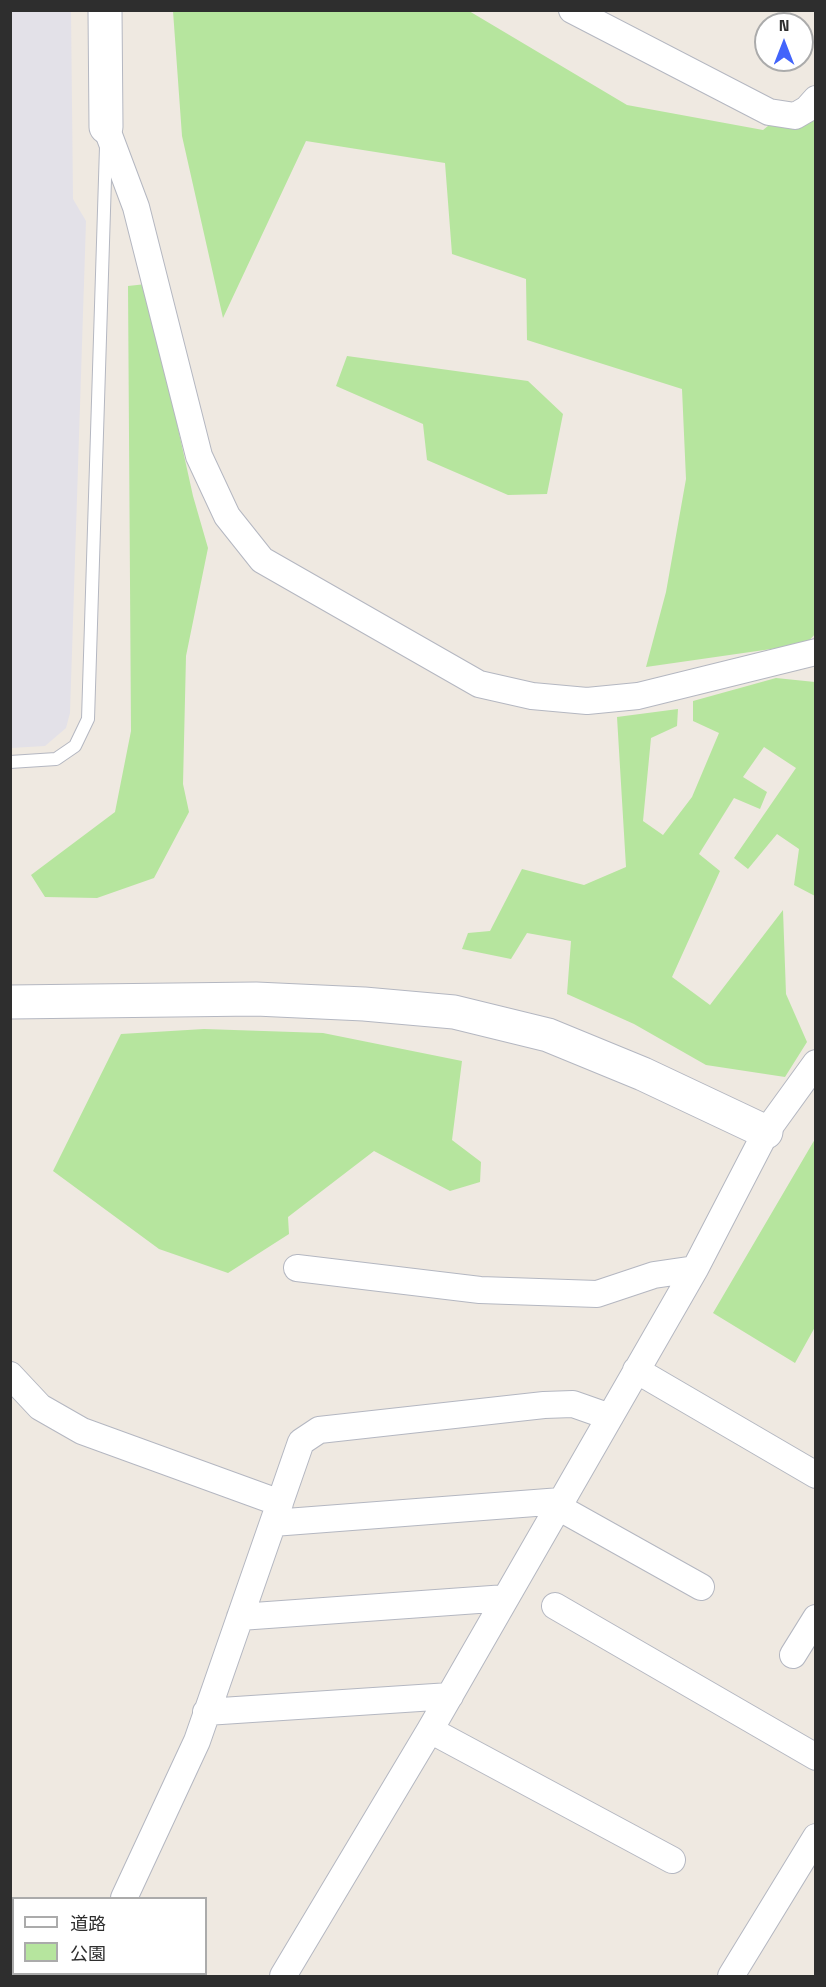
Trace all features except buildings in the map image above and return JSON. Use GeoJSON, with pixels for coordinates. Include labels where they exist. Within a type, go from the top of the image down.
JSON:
{"type":"FeatureCollection","features":[{"type":"Feature","properties":{"kind":"street"},"geometry":{"type":"LineString","coordinates":[[105,10],[106,128],[136,207],[200,456],[227,516],[262,560],[479,684],[532,696],[587,701],[638,696],[816,652]]}},
{"type":"Feature","properties":{"kind":"street"},"geometry":{"type":"LineString","coordinates":[[572,10],[769,112],[795,116],[807,109],[816,99]]}},
{"type":"Feature","properties":{"kind":"street"},"geometry":{"type":"LineString","coordinates":[[10,1002],[256,999],[364,1004],[454,1012],[548,1035],[643,1074],[766,1132]]}},
{"type":"Feature","properties":{"kind":"street"},"geometry":{"type":"LineString","coordinates":[[283,1977],[450,1696],[610,1417],[694,1269],[766,1132],[816,1063]]}},
{"type":"Feature","properties":{"kind":"street"},"geometry":{"type":"LineString","coordinates":[[297,1268],[480,1290],[597,1294],[654,1275],[694,1269]]}},
{"type":"Feature","properties":{"kind":"street"},"geometry":{"type":"LineString","coordinates":[[636,1370],[816,1475]]}},
{"type":"Feature","properties":{"kind":"street"},"geometry":{"type":"LineString","coordinates":[[10,1375],[40,1407],[82,1431],[276,1513],[560,1504],[701,1587]]}},
{"type":"Feature","properties":{"kind":"street"},"geometry":{"type":"LineString","coordinates":[[125,1897],[196,1741],[301,1442],[320,1430],[544,1405],[573,1404],[610,1417]]}},
{"type":"Feature","properties":{"kind":"street"},"geometry":{"type":"LineString","coordinates":[[240,1617],[506,1598]]}},
{"type":"Feature","properties":{"kind":"street"},"geometry":{"type":"LineString","coordinates":[[555,1606],[816,1757]]}},
{"type":"Feature","properties":{"kind":"street"},"geometry":{"type":"LineString","coordinates":[[793,1655],[816,1618]]}},
{"type":"Feature","properties":{"kind":"street"},"geometry":{"type":"LineString","coordinates":[[206,1712],[450,1696]]}},
{"type":"Feature","properties":{"kind":"street"},"geometry":{"type":"LineString","coordinates":[[430,1730],[672,1860]]}},
{"type":"Feature","properties":{"kind":"street"},"geometry":{"type":"LineString","coordinates":[[731,1977],[816,1837]]}},
{"type":"Feature","properties":{"kind":"lane"},"geometry":{"type":"LineString","coordinates":[[10,762],[56,759],[75,746],[88,719],[106,128]]}},
{"type":"Feature","properties":{"kind":"shaded area"},"geometry":{"type":"Polygon","coordinates":[[[11,10],[71,11],[73,199],[86,221],[70,713],[66,728],[45,746],[11,748],[11,10]]]}},
{"type":"Feature","properties":{"kind":"green space"},"geometry":{"type":"Polygon","coordinates":[[[173,11],[469,11],[627,105],[763,130],[815,88],[816,633],[806,644],[646,667],[666,592],[686,479],[682,389],[527,340],[526,279],[452,254],[445,163],[306,141],[223,318],[182,136],[173,11]]]}},
{"type":"Feature","properties":{"kind":"green space"},"geometry":{"type":"Polygon","coordinates":[[[146,284],[193,496],[208,548],[186,656],[183,784],[189,812],[154,878],[97,898],[45,897],[31,875],[115,812],[131,731],[128,286],[146,284]]]}},
{"type":"Feature","properties":{"kind":"green space"},"geometry":{"type":"Polygon","coordinates":[[[347,356],[528,381],[563,414],[547,494],[508,495],[427,460],[423,424],[336,386],[347,356]]]}},
{"type":"Feature","properties":{"kind":"green space"},"geometry":{"type":"Polygon","coordinates":[[[776,678],[815,682],[815,896],[794,885],[799,849],[777,834],[748,869],[734,858],[796,768],[764,747],[743,777],[767,792],[760,809],[734,798],[699,854],[720,871],[672,977],[710,1005],[783,910],[786,994],[807,1042],[785,1077],[706,1065],[634,1024],[567,994],[571,941],[527,933],[511,959],[462,949],[468,933],[490,931],[522,869],[584,885],[626,867],[617,717],[678,709],[677,726],[651,738],[643,821],[663,835],[692,797],[719,733],[693,721],[693,701],[776,678]]]}},
{"type":"Feature","properties":{"kind":"green space"},"geometry":{"type":"Polygon","coordinates":[[[204,1029],[323,1033],[462,1061],[452,1140],[481,1162],[480,1182],[450,1191],[374,1151],[288,1217],[289,1234],[228,1273],[159,1249],[53,1171],[121,1034],[204,1029]]]}},
{"type":"Feature","properties":{"kind":"green space"},"geometry":{"type":"Polygon","coordinates":[[[815,1139],[815,1327],[795,1363],[713,1313],[815,1139]]]}}]}
